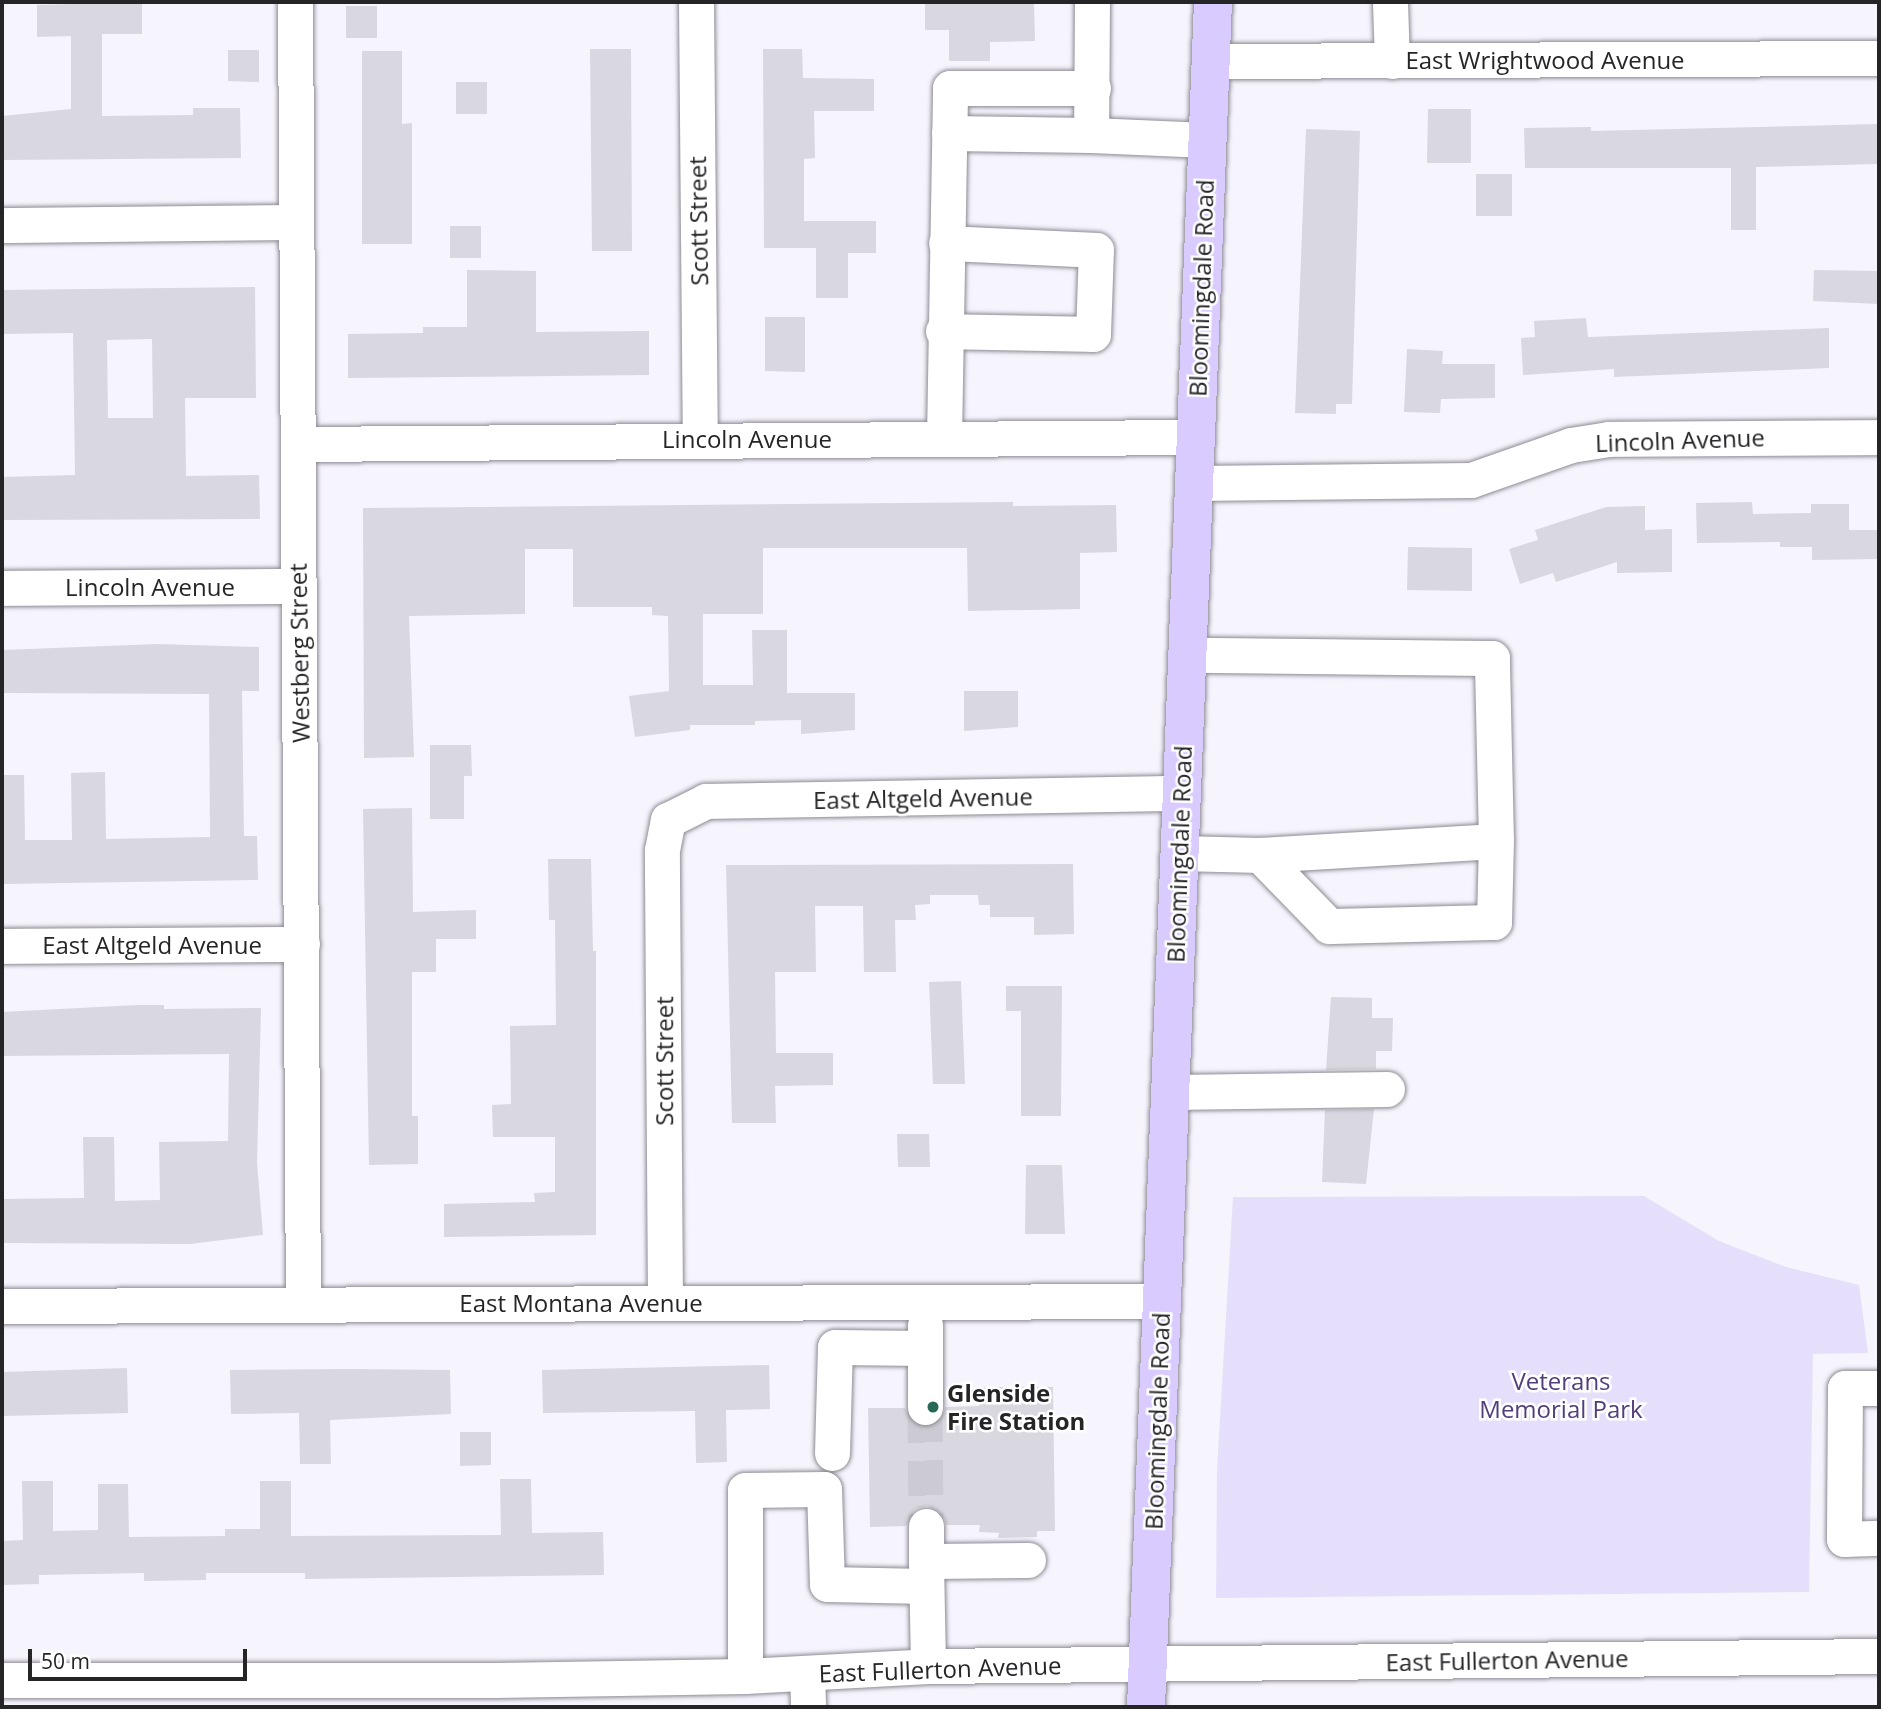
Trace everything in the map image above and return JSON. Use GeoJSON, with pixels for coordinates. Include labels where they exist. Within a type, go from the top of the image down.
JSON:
{"type":"FeatureCollection","features":[{"type":"Feature","properties":{"kind":"main road","name":"Bloomingdale Road"},"geometry":{"type":"LineString","coordinates":[[1146,1707],[1213,2]]}},
{"type":"Feature","properties":{"kind":"street","name":"Westberg Street"},"geometry":{"type":"LineString","coordinates":[[295,2],[303,1304]]}},
{"type":"Feature","properties":{"kind":"street","name":"Scott Street"},"geometry":{"type":"LineString","coordinates":[[696,2],[700,439]]}},
{"type":"Feature","properties":{"kind":"street"},"geometry":{"type":"LineString","coordinates":[[1091,135],[1092,2]]}},
{"type":"Feature","properties":{"kind":"street"},"geometry":{"type":"LineString","coordinates":[[1390,2],[1392,61]]}},
{"type":"Feature","properties":{"kind":"street","name":"East Wrightwood Avenue"},"geometry":{"type":"LineString","coordinates":[[1210,61],[1879,58]]}},
{"type":"Feature","properties":{"kind":"street"},"geometry":{"type":"LineString","coordinates":[[944,438],[943,331],[950,88],[1093,88]]}},
{"type":"Feature","properties":{"kind":"street"},"geometry":{"type":"LineString","coordinates":[[949,133],[1207,140]]}},
{"type":"Feature","properties":{"kind":"street"},"geometry":{"type":"LineString","coordinates":[[2,225],[296,222]]}},
{"type":"Feature","properties":{"kind":"street"},"geometry":{"type":"LineString","coordinates":[[943,331],[1093,334],[1096,250],[946,243]]}},
{"type":"Feature","properties":{"kind":"street","name":"Lincoln Avenue"},"geometry":{"type":"LineString","coordinates":[[299,444],[1195,437]]}},
{"type":"Feature","properties":{"kind":"street","name":"Lincoln Avenue"},"geometry":{"type":"LineString","coordinates":[[1193,482],[1471,480],[1571,445],[1609,439],[1879,437]]}},
{"type":"Feature","properties":{"kind":"street","name":"Lincoln Avenue"},"geometry":{"type":"LineString","coordinates":[[2,588],[298,586]]}},
{"type":"Feature","properties":{"kind":"street"},"geometry":{"type":"LineString","coordinates":[[1187,655],[1492,658],[1496,841],[1494,922],[1329,926],[1260,855]]}},
{"type":"Feature","properties":{"kind":"street","name":"East Altgeld Avenue"},"geometry":{"type":"LineString","coordinates":[[668,820],[706,801],[1181,793]]}},
{"type":"Feature","properties":{"kind":"street","name":"Scott Street"},"geometry":{"type":"LineString","coordinates":[[665,1302],[662,850],[668,820]]}},
{"type":"Feature","properties":{"kind":"street"},"geometry":{"type":"LineString","coordinates":[[1179,853],[1260,855],[1496,841]]}},
{"type":"Feature","properties":{"kind":"street","name":"East Altgeld Avenue"},"geometry":{"type":"LineString","coordinates":[[2,946],[302,944]]}},
{"type":"Feature","properties":{"kind":"street"},"geometry":{"type":"LineString","coordinates":[[1171,1092],[1387,1089]]}},
{"type":"Feature","properties":{"kind":"street"},"geometry":{"type":"LineString","coordinates":[[925,1301],[925,1407]]}},
{"type":"Feature","properties":{"kind":"street","name":"East Montana Avenue"},"geometry":{"type":"LineString","coordinates":[[2,1306],[1161,1301]]}},
{"type":"Feature","properties":{"kind":"street"},"geometry":{"type":"LineString","coordinates":[[832,1453],[835,1347],[925,1348]]}},
{"type":"Feature","properties":{"kind":"street"},"geometry":{"type":"LineString","coordinates":[[1879,1388],[1845,1388],[1844,1539],[1879,1538]]}},
{"type":"Feature","properties":{"kind":"street"},"geometry":{"type":"LineString","coordinates":[[745,1676],[745,1490],[824,1489],[827,1584],[1028,1560]]}},
{"type":"Feature","properties":{"kind":"street"},"geometry":{"type":"LineString","coordinates":[[926,1526],[929,1666]]}},
{"type":"Feature","properties":{"kind":"street","name":"East Fullerton Avenue"},"geometry":{"type":"LineString","coordinates":[[2,1681],[492,1694],[745,1676],[807,1690],[929,1666],[1879,1656]]}},
{"type":"Feature","properties":{"kind":"green space","name":"Veterans Memorial Park"},"geometry":{"type":"Polygon","coordinates":[[[1644,1196],[1719,1241],[1786,1267],[1859,1285],[1868,1353],[1813,1354],[1809,1592],[1216,1598],[1217,1470],[1233,1197],[1644,1196]]]}},
{"type":"Feature","properties":{"kind":"building"},"geometry":{"type":"Polygon","coordinates":[[[925,2],[1034,2],[1035,41],[990,42],[990,61],[949,61],[949,30],[925,30],[925,2]]]}},
{"type":"Feature","properties":{"kind":"building"},"geometry":{"type":"Polygon","coordinates":[[[142,3],[142,34],[102,34],[102,116],[193,115],[193,108],[240,108],[241,158],[2,160],[2,116],[71,109],[71,36],[37,37],[37,5],[142,3]]]}},
{"type":"Feature","properties":{"kind":"building"},"geometry":{"type":"Polygon","coordinates":[[[346,6],[377,6],[377,38],[346,38],[346,6]]]}},
{"type":"Feature","properties":{"kind":"building"},"geometry":{"type":"Polygon","coordinates":[[[590,49],[631,49],[632,251],[592,251],[590,49]]]}},
{"type":"Feature","properties":{"kind":"building"},"geometry":{"type":"Polygon","coordinates":[[[763,49],[802,49],[803,78],[874,79],[874,111],[814,111],[815,158],[804,159],[804,221],[876,221],[876,253],[848,253],[848,298],[816,298],[816,248],[764,248],[763,49]]]}},
{"type":"Feature","properties":{"kind":"building"},"geometry":{"type":"Polygon","coordinates":[[[228,50],[259,50],[259,82],[228,81],[228,50]]]}},
{"type":"Feature","properties":{"kind":"building"},"geometry":{"type":"Polygon","coordinates":[[[362,51],[402,51],[402,124],[412,123],[412,244],[362,244],[362,51]]]}},
{"type":"Feature","properties":{"kind":"building"},"geometry":{"type":"Polygon","coordinates":[[[456,82],[487,82],[487,114],[456,114],[456,82]]]}},
{"type":"Feature","properties":{"kind":"building"},"geometry":{"type":"Polygon","coordinates":[[[1428,109],[1471,109],[1471,163],[1427,163],[1428,109]]]}},
{"type":"Feature","properties":{"kind":"building"},"geometry":{"type":"Polygon","coordinates":[[[1879,124],[1879,164],[1756,167],[1756,230],[1731,230],[1731,168],[1525,168],[1524,128],[1591,127],[1591,131],[1879,124]]]}},
{"type":"Feature","properties":{"kind":"building"},"geometry":{"type":"Polygon","coordinates":[[[1306,129],[1360,131],[1352,404],[1336,404],[1336,414],[1295,413],[1306,129]]]}},
{"type":"Feature","properties":{"kind":"building"},"geometry":{"type":"Polygon","coordinates":[[[1476,174],[1512,174],[1512,216],[1476,216],[1476,174]]]}},
{"type":"Feature","properties":{"kind":"building"},"geometry":{"type":"Polygon","coordinates":[[[450,226],[481,226],[481,258],[450,258],[450,226]]]}},
{"type":"Feature","properties":{"kind":"building"},"geometry":{"type":"Polygon","coordinates":[[[467,270],[536,271],[536,332],[649,331],[649,375],[348,378],[348,334],[423,333],[423,327],[467,327],[467,270]]]}},
{"type":"Feature","properties":{"kind":"building"},"geometry":{"type":"Polygon","coordinates":[[[1814,270],[1879,271],[1879,304],[1813,301],[1814,270]]]}},
{"type":"Feature","properties":{"kind":"building"},"geometry":{"type":"Polygon","coordinates":[[[255,287],[256,398],[185,398],[186,476],[259,475],[260,519],[2,520],[2,477],[75,475],[73,333],[2,334],[2,290],[255,287]],[[152,339],[107,340],[108,418],[153,418],[152,339]]]}},
{"type":"Feature","properties":{"kind":"building"},"geometry":{"type":"Polygon","coordinates":[[[765,317],[805,317],[805,372],[765,371],[765,317]]]}},
{"type":"Feature","properties":{"kind":"building"},"geometry":{"type":"Polygon","coordinates":[[[1586,318],[1588,337],[1829,328],[1829,368],[1614,377],[1614,369],[1523,375],[1521,338],[1535,337],[1534,321],[1586,318]]]}},
{"type":"Feature","properties":{"kind":"building"},"geometry":{"type":"Polygon","coordinates":[[[1407,349],[1443,351],[1442,364],[1495,364],[1495,398],[1441,399],[1440,413],[1404,412],[1407,349]]]}},
{"type":"Feature","properties":{"kind":"building"},"geometry":{"type":"Polygon","coordinates":[[[1013,502],[1013,506],[1116,505],[1117,552],[1080,553],[1080,609],[968,611],[967,548],[763,548],[763,614],[703,614],[703,685],[753,685],[752,630],[787,630],[787,693],[855,693],[855,730],[801,734],[801,720],[755,721],[755,725],[690,725],[690,730],[635,737],[629,696],[669,691],[668,616],[652,615],[652,607],[573,607],[573,549],[525,549],[525,614],[409,616],[414,757],[364,758],[363,508],[1013,502]]]}},
{"type":"Feature","properties":{"kind":"building"},"geometry":{"type":"Polygon","coordinates":[[[1752,502],[1753,514],[1811,513],[1811,504],[1849,504],[1849,530],[1879,530],[1879,559],[1812,560],[1812,547],[1780,547],[1780,542],[1697,543],[1696,503],[1752,502]]]}},
{"type":"Feature","properties":{"kind":"building"},"geometry":{"type":"Polygon","coordinates":[[[1645,506],[1645,530],[1672,529],[1672,572],[1617,573],[1617,562],[1556,582],[1553,573],[1520,584],[1509,549],[1538,540],[1535,530],[1606,507],[1645,506]]]}},
{"type":"Feature","properties":{"kind":"building"},"geometry":{"type":"Polygon","coordinates":[[[1408,547],[1472,548],[1472,591],[1407,590],[1408,547]]]}},
{"type":"Feature","properties":{"kind":"building"},"geometry":{"type":"Polygon","coordinates":[[[158,644],[259,647],[259,691],[242,691],[244,836],[257,836],[258,880],[2,884],[2,775],[24,775],[25,840],[72,840],[71,773],[105,772],[106,839],[210,837],[209,694],[2,693],[2,650],[158,644]]]}},
{"type":"Feature","properties":{"kind":"building"},"geometry":{"type":"Polygon","coordinates":[[[964,691],[1018,691],[1018,727],[964,731],[964,691]]]}},
{"type":"Feature","properties":{"kind":"building"},"geometry":{"type":"Polygon","coordinates":[[[430,745],[471,745],[472,776],[464,776],[464,819],[430,819],[430,745]]]}},
{"type":"Feature","properties":{"kind":"building"},"geometry":{"type":"Polygon","coordinates":[[[412,808],[413,912],[476,910],[476,939],[436,939],[436,972],[412,972],[412,1116],[418,1116],[418,1164],[369,1165],[363,809],[412,808]]]}},
{"type":"Feature","properties":{"kind":"building"},"geometry":{"type":"Polygon","coordinates":[[[548,859],[591,859],[593,951],[596,951],[596,1235],[444,1237],[444,1204],[535,1202],[534,1193],[555,1192],[555,1137],[493,1137],[492,1105],[511,1104],[510,1026],[556,1025],[555,920],[549,920],[548,859]]]}},
{"type":"Feature","properties":{"kind":"building"},"geometry":{"type":"Polygon","coordinates":[[[1073,864],[1074,934],[1034,935],[1034,917],[990,917],[990,905],[979,905],[978,895],[930,895],[930,904],[915,905],[916,920],[895,920],[896,972],[864,972],[863,906],[815,906],[816,972],[775,972],[776,1053],[833,1053],[833,1085],[775,1086],[776,1123],[732,1123],[726,865],[1073,864]]]}},
{"type":"Feature","properties":{"kind":"building"},"geometry":{"type":"Polygon","coordinates":[[[961,981],[965,1084],[933,1084],[929,982],[961,981]]]}},
{"type":"Feature","properties":{"kind":"building"},"geometry":{"type":"Polygon","coordinates":[[[1006,986],[1062,986],[1061,1116],[1021,1116],[1021,1011],[1006,1011],[1006,986]]]}},
{"type":"Feature","properties":{"kind":"building"},"geometry":{"type":"Polygon","coordinates":[[[1331,997],[1372,998],[1372,1018],[1393,1018],[1392,1051],[1376,1051],[1376,1069],[1326,1070],[1331,997]]]}},
{"type":"Feature","properties":{"kind":"building"},"geometry":{"type":"Polygon","coordinates":[[[164,1005],[164,1009],[261,1008],[257,1163],[263,1235],[190,1244],[2,1243],[2,1199],[84,1198],[83,1137],[114,1137],[115,1201],[160,1200],[159,1142],[228,1141],[229,1054],[2,1056],[2,1012],[164,1005]]]}},
{"type":"Feature","properties":{"kind":"building"},"geometry":{"type":"Polygon","coordinates":[[[1374,1109],[1366,1184],[1322,1182],[1325,1110],[1374,1109]]]}},
{"type":"Feature","properties":{"kind":"building"},"geometry":{"type":"Polygon","coordinates":[[[897,1134],[929,1134],[930,1167],[898,1167],[897,1134]]]}},
{"type":"Feature","properties":{"kind":"building"},"geometry":{"type":"Polygon","coordinates":[[[1026,1165],[1062,1165],[1065,1234],[1025,1234],[1026,1165]]]}},
{"type":"Feature","properties":{"kind":"building"},"geometry":{"type":"Polygon","coordinates":[[[769,1365],[770,1409],[726,1410],[727,1462],[696,1463],[695,1411],[543,1413],[542,1370],[769,1365]]]}},
{"type":"Feature","properties":{"kind":"building"},"geometry":{"type":"Polygon","coordinates":[[[127,1368],[128,1413],[2,1416],[2,1372],[127,1368]]]}},
{"type":"Feature","properties":{"kind":"building"},"geometry":{"type":"Polygon","coordinates":[[[230,1370],[450,1370],[451,1414],[330,1420],[331,1464],[300,1464],[299,1413],[231,1414],[230,1370]]]}},
{"type":"Feature","properties":{"kind":"building"},"geometry":{"type":"Polygon","coordinates":[[[979,1387],[1053,1387],[1055,1531],[1037,1531],[1037,1537],[998,1538],[999,1533],[979,1532],[980,1525],[946,1525],[943,1515],[927,1506],[915,1509],[906,1526],[870,1527],[868,1408],[905,1408],[914,1424],[926,1427],[942,1418],[945,1407],[979,1406],[979,1387]]]}},
{"type":"Feature","properties":{"kind":"building"},"geometry":{"type":"Polygon","coordinates":[[[460,1432],[491,1432],[491,1465],[460,1466],[460,1432]]]}},
{"type":"Feature","properties":{"kind":"building"},"geometry":{"type":"Polygon","coordinates":[[[500,1479],[531,1479],[532,1533],[603,1532],[604,1575],[305,1579],[305,1573],[206,1573],[206,1580],[144,1581],[144,1573],[39,1575],[39,1584],[2,1585],[2,1541],[23,1540],[22,1481],[53,1481],[53,1531],[98,1530],[98,1484],[128,1484],[129,1537],[225,1536],[225,1529],[260,1529],[260,1481],[291,1481],[291,1536],[501,1535],[500,1479]]]}},
{"type":"Feature","properties":{"kind":"tunnel"},"geometry":{"type":"LineString","coordinates":[[925,1407],[926,1526]]}},
{"type":"Feature","properties":{"kind":"place","name":"Glenside Fire Station"},"geometry":{"type":"Point","coordinates":[933,1407]}}]}
